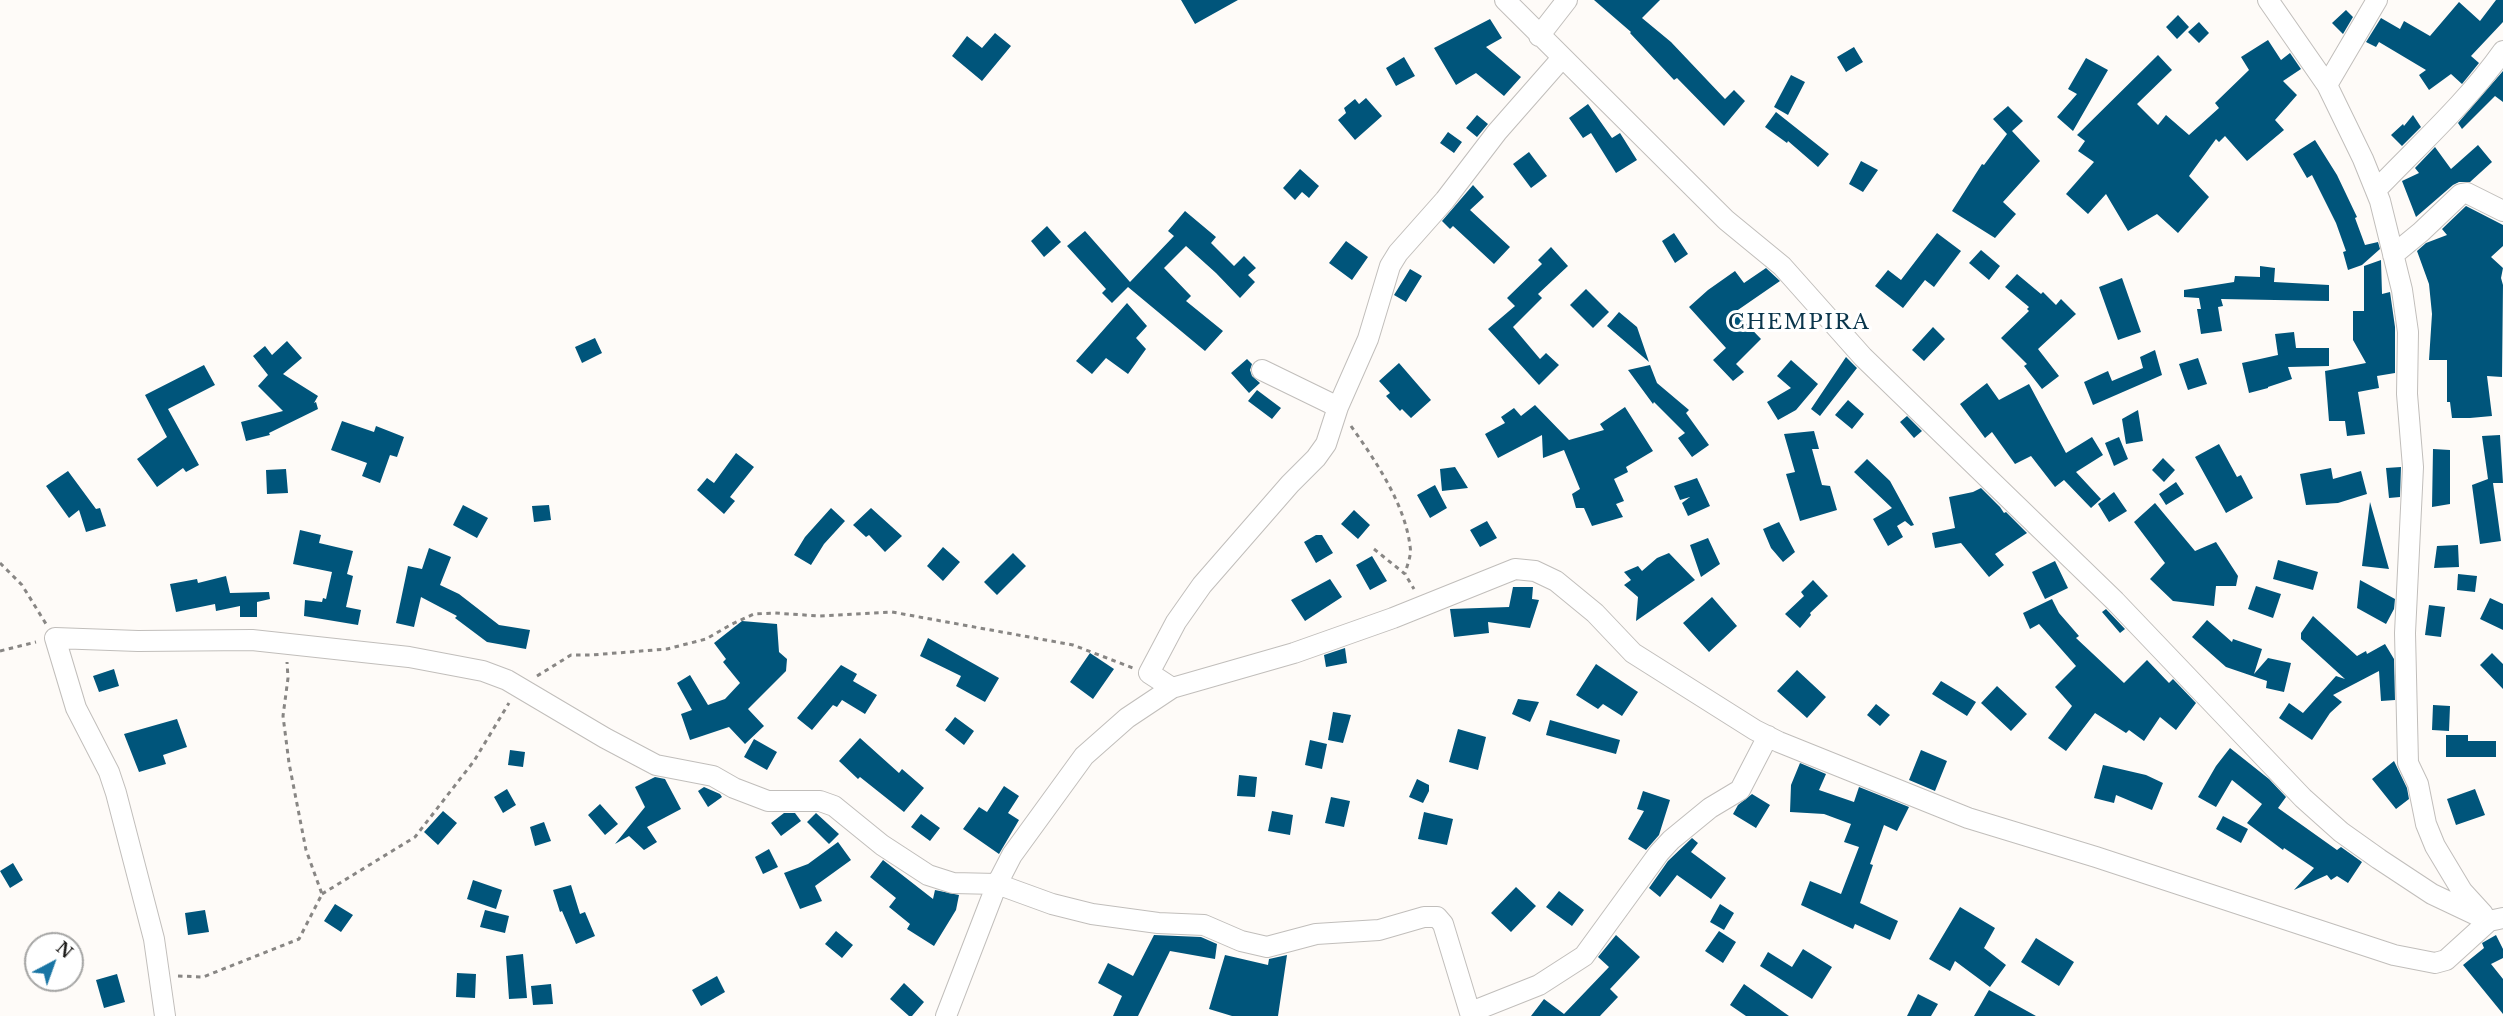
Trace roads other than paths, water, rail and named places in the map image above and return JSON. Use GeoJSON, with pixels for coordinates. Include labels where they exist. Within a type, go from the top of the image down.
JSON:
{"type":"FeatureCollection","features":[{"type":"Feature","properties":{"kind":"street"},"geometry":{"type":"LineString","coordinates":[[1505,0],[1726,220],[1782,266],[1863,357],[2115,601],[2303,798],[2341,832],[2432,894],[2496,920]]}},
{"type":"Feature","properties":{"kind":"street"},"geometry":{"type":"LineString","coordinates":[[1539,36],[1567,0]]}},
{"type":"Feature","properties":{"kind":"street"},"geometry":{"type":"LineString","coordinates":[[2268,0],[2327,85],[2376,190],[2404,298],[2408,332],[2407,394],[2413,467],[2405,633],[2408,763],[2418,784],[2426,824],[2435,846],[2462,891],[2496,920]]}},
{"type":"Feature","properties":{"kind":"street"},"geometry":{"type":"LineString","coordinates":[[2327,85],[2377,0]]}},
{"type":"Feature","properties":{"kind":"street"},"geometry":{"type":"LineString","coordinates":[[2376,190],[2450,115],[2484,77],[2503,51]]}},
{"type":"Feature","properties":{"kind":"street"},"geometry":{"type":"LineString","coordinates":[[1172,688],[1149,673],[1176,622],[1202,585],[1321,451],[1333,428],[1338,407],[1368,339],[1389,266],[1445,200],[1497,132],[1562,58]]}},
{"type":"Feature","properties":{"kind":"street"},"geometry":{"type":"LineString","coordinates":[[2393,255],[2461,194],[2467,193],[2503,210]]}},
{"type":"Feature","properties":{"kind":"street"},"geometry":{"type":"LineString","coordinates":[[1262,370],[1338,407]]}},
{"type":"Feature","properties":{"kind":"street"},"geometry":{"type":"LineString","coordinates":[[946,1016],[997,884],[1024,837],[1084,756],[1127,718],[1172,688],[1294,653],[1393,618],[1515,569],[1525,569],[1556,581],[1595,613],[1633,653],[1768,736],[1820,760],[1968,818],[2096,857],[2394,955],[2434,963],[2446,960],[2496,920]]}},
{"type":"Feature","properties":{"kind":"street"},"geometry":{"type":"LineString","coordinates":[[165,1016],[161,975],[154,939],[116,793],[109,772],[76,708],[55,638],[138,641],[252,640],[312,645],[449,663],[483,671],[519,687],[656,765],[713,777],[768,801],[820,801],[834,806],[882,845],[928,875],[953,883],[997,884],[1052,904],[1092,914],[1158,923],[1204,925],[1241,941],[1267,947],[1316,934],[1379,930],[1424,917],[1437,917],[1443,924],[1471,1014],[1539,985],[1584,956],[1665,846],[1710,808],[1740,790],[1768,736]]}},
{"type":"Feature","properties":{"kind":"district","name":"CHEMPIRA"},"geometry":{"type":"Point","coordinates":[1799,323]}}]}
